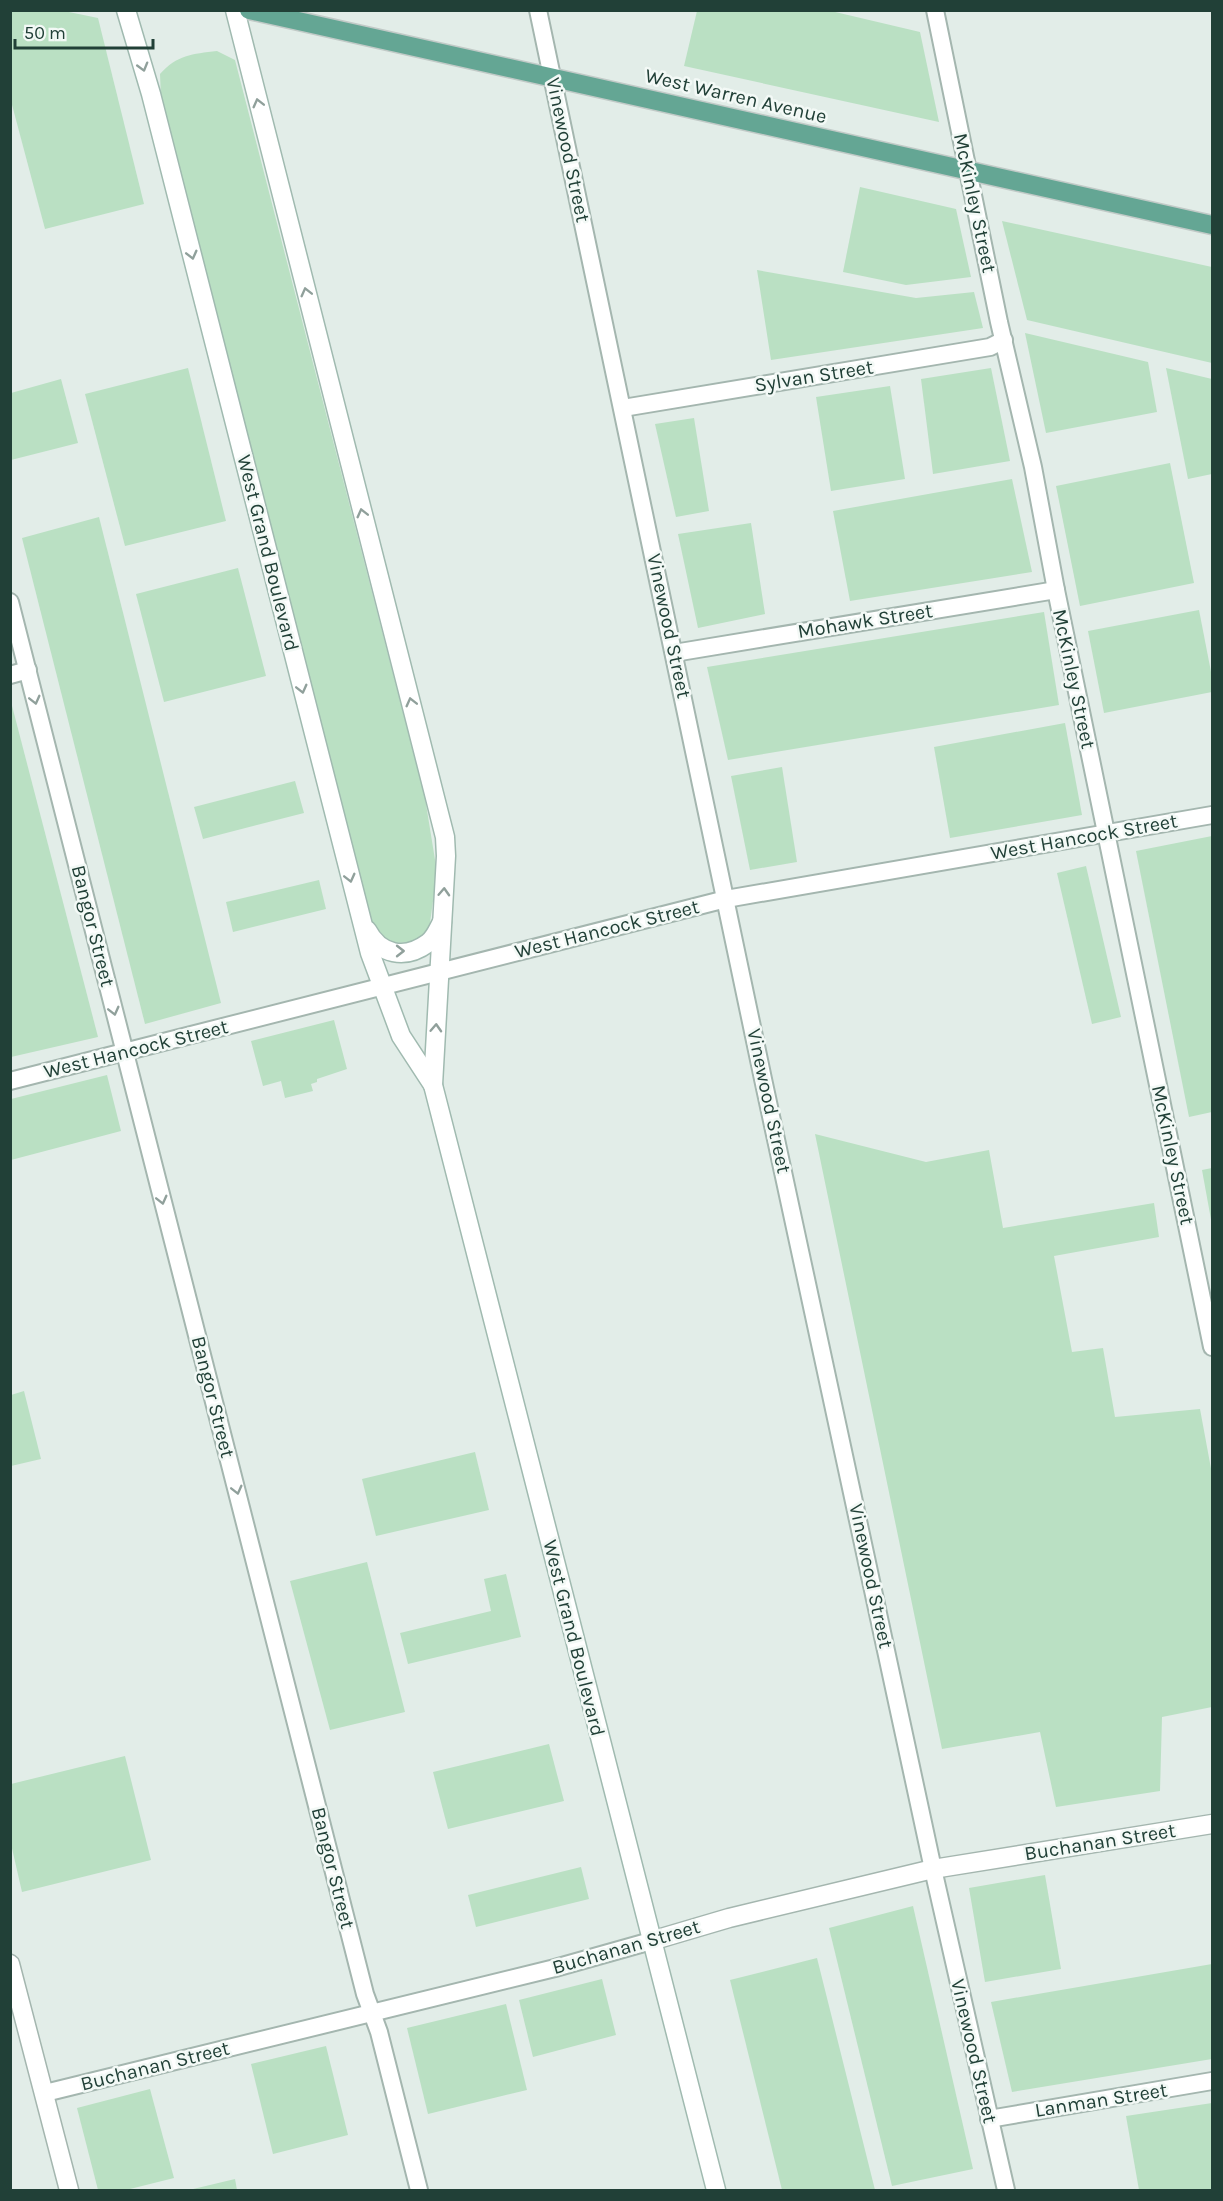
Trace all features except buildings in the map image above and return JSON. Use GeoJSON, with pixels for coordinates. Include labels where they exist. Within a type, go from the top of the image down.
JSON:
{"type":"FeatureCollection","features":[{"type":"Feature","properties":{"kind":"main road","name":"West Grand Boulevard"},"geometry":{"type":"LineString","coordinates":[[126,10],[151,94],[370,954],[401,1036],[433,1085]]}},
{"type":"Feature","properties":{"kind":"main road","name":"West Grand Boulevard"},"geometry":{"type":"LineString","coordinates":[[235,10],[441,817],[446,856],[433,1085],[716,2190]]}},
{"type":"Feature","properties":{"kind":"main road","name":"West Warren Avenue"},"geometry":{"type":"LineString","coordinates":[[249,10],[1212,225]]}},
{"type":"Feature","properties":{"kind":"main road"},"geometry":{"type":"LineString","coordinates":[[360,917],[370,936],[381,948],[395,953],[411,951],[429,943],[442,921]]}},
{"type":"Feature","properties":{"kind":"main road","name":"Buchanan Street"},"geometry":{"type":"LineString","coordinates":[[651,1941],[729,1918],[933,1869],[1212,1824]]}},
{"type":"Feature","properties":{"kind":"main road"},"geometry":{"type":"LineString","coordinates":[[10,1964],[15,1997],[45,2093],[69,2190]]}},
{"type":"Feature","properties":{"kind":"street","name":"Vinewood Street"},"geometry":{"type":"LineString","coordinates":[[538,10],[933,1869],[1006,2190]]}},
{"type":"Feature","properties":{"kind":"street","name":"McKinley Street"},"geometry":{"type":"LineString","coordinates":[[935,10],[1004,340],[1033,466],[1056,590],[1212,1347]]}},
{"type":"Feature","properties":{"kind":"street","name":"Sylvan Street"},"geometry":{"type":"LineString","coordinates":[[622,408],[990,347],[1004,340]]}},
{"type":"Feature","properties":{"kind":"street","name":"Mohawk Street"},"geometry":{"type":"LineString","coordinates":[[674,653],[1056,590]]}},
{"type":"Feature","properties":{"kind":"street","name":"Bangor Street"},"geometry":{"type":"LineString","coordinates":[[10,602],[362,1983],[379,2032],[419,2190]]}},
{"type":"Feature","properties":{"kind":"street"},"geometry":{"type":"LineString","coordinates":[[10,675],[28,670]]}},
{"type":"Feature","properties":{"kind":"street","name":"West Hancock Street"},"geometry":{"type":"LineString","coordinates":[[10,1081],[726,899],[1212,815]]}},
{"type":"Feature","properties":{"kind":"street","name":"Buchanan Street"},"geometry":{"type":"LineString","coordinates":[[45,2093],[555,1968],[651,1941]]}},
{"type":"Feature","properties":{"kind":"street","name":"Lanman Street"},"geometry":{"type":"LineString","coordinates":[[989,2119],[1212,2081]]}},
{"type":"Feature","properties":{"kind":"green space"},"geometry":{"type":"Polygon","coordinates":[[[10,11],[64,11],[98,18],[144,204],[45,229],[11,101],[10,11]]]}},
{"type":"Feature","properties":{"kind":"green space"},"geometry":{"type":"Polygon","coordinates":[[[697,11],[831,11],[920,32],[939,122],[684,66],[697,11]]]}},
{"type":"Feature","properties":{"kind":"green space"},"geometry":{"type":"Polygon","coordinates":[[[217,51],[235,60],[425,798],[437,872],[429,930],[417,942],[395,943],[375,934],[363,902],[161,98],[160,74],[166,68],[179,59],[217,51]]]}},
{"type":"Feature","properties":{"kind":"green space"},"geometry":{"type":"Polygon","coordinates":[[[860,187],[956,209],[971,277],[906,285],[843,272],[860,187]]]}},
{"type":"Feature","properties":{"kind":"green space"},"geometry":{"type":"Polygon","coordinates":[[[1002,221],[1212,267],[1212,363],[1027,320],[1002,221]]]}},
{"type":"Feature","properties":{"kind":"green space"},"geometry":{"type":"Polygon","coordinates":[[[757,270],[916,298],[974,292],[983,328],[771,360],[757,270]]]}},
{"type":"Feature","properties":{"kind":"green space"},"geometry":{"type":"Polygon","coordinates":[[[1025,333],[1148,362],[1157,412],[1046,433],[1025,333]]]}},
{"type":"Feature","properties":{"kind":"green space"},"geometry":{"type":"Polygon","coordinates":[[[188,368],[226,521],[125,546],[85,394],[188,368]]]}},
{"type":"Feature","properties":{"kind":"green space"},"geometry":{"type":"Polygon","coordinates":[[[991,368],[1010,461],[933,474],[921,379],[991,368]]]}},
{"type":"Feature","properties":{"kind":"green space"},"geometry":{"type":"Polygon","coordinates":[[[1166,368],[1212,379],[1212,474],[1188,479],[1166,368]]]}},
{"type":"Feature","properties":{"kind":"green space"},"geometry":{"type":"Polygon","coordinates":[[[61,379],[78,443],[11,460],[11,393],[61,379]]]}},
{"type":"Feature","properties":{"kind":"green space"},"geometry":{"type":"Polygon","coordinates":[[[890,386],[905,479],[831,491],[816,397],[890,386]]]}},
{"type":"Feature","properties":{"kind":"green space"},"geometry":{"type":"Polygon","coordinates":[[[694,418],[709,511],[676,517],[655,424],[694,418]]]}},
{"type":"Feature","properties":{"kind":"green space"},"geometry":{"type":"Polygon","coordinates":[[[1170,463],[1194,583],[1080,606],[1056,486],[1170,463]]]}},
{"type":"Feature","properties":{"kind":"green space"},"geometry":{"type":"Polygon","coordinates":[[[1012,479],[1032,572],[850,601],[833,511],[1012,479]]]}},
{"type":"Feature","properties":{"kind":"green space"},"geometry":{"type":"Polygon","coordinates":[[[99,517],[221,1003],[145,1024],[22,538],[99,517]]]}},
{"type":"Feature","properties":{"kind":"green space"},"geometry":{"type":"Polygon","coordinates":[[[751,523],[765,614],[698,628],[678,534],[751,523]]]}},
{"type":"Feature","properties":{"kind":"green space"},"geometry":{"type":"Polygon","coordinates":[[[238,568],[266,676],[164,702],[136,594],[238,568]]]}},
{"type":"Feature","properties":{"kind":"green space"},"geometry":{"type":"Polygon","coordinates":[[[1199,610],[1212,677],[1212,692],[1104,713],[1088,631],[1199,610]]]}},
{"type":"Feature","properties":{"kind":"green space"},"geometry":{"type":"Polygon","coordinates":[[[1044,612],[1059,705],[728,760],[707,667],[1044,612]]]}},
{"type":"Feature","properties":{"kind":"green space"},"geometry":{"type":"Polygon","coordinates":[[[10,698],[98,1037],[11,1057],[10,1057],[10,698]]]}},
{"type":"Feature","properties":{"kind":"green space"},"geometry":{"type":"Polygon","coordinates":[[[1065,723],[1082,815],[950,838],[934,747],[1065,723]]]}},
{"type":"Feature","properties":{"kind":"green space"},"geometry":{"type":"Polygon","coordinates":[[[782,767],[797,862],[750,870],[731,776],[782,767]]]}},
{"type":"Feature","properties":{"kind":"green space"},"geometry":{"type":"Polygon","coordinates":[[[295,781],[304,813],[203,839],[194,807],[295,781]]]}},
{"type":"Feature","properties":{"kind":"green space"},"geometry":{"type":"Polygon","coordinates":[[[1212,836],[1212,1112],[1189,1117],[1136,851],[1212,836]]]}},
{"type":"Feature","properties":{"kind":"green space"},"geometry":{"type":"Polygon","coordinates":[[[1086,866],[1121,1017],[1092,1024],[1057,873],[1086,866]]]}},
{"type":"Feature","properties":{"kind":"green space"},"geometry":{"type":"Polygon","coordinates":[[[319,880],[326,909],[233,932],[226,902],[319,880]]]}},
{"type":"Feature","properties":{"kind":"green space"},"geometry":{"type":"Polygon","coordinates":[[[334,1020],[347,1069],[317,1079],[317,1082],[311,1084],[313,1091],[285,1098],[281,1081],[263,1086],[251,1041],[334,1020]]]}},
{"type":"Feature","properties":{"kind":"green space"},"geometry":{"type":"Polygon","coordinates":[[[107,1075],[121,1131],[11,1160],[11,1099],[107,1075]]]}},
{"type":"Feature","properties":{"kind":"green space"},"geometry":{"type":"Polygon","coordinates":[[[815,1134],[926,1162],[989,1150],[1003,1228],[1154,1203],[1159,1237],[1054,1256],[1072,1352],[1103,1348],[1115,1417],[1200,1409],[1212,1474],[1212,1707],[1162,1717],[1160,1791],[1056,1807],[1040,1732],[942,1749],[815,1134]]]}},
{"type":"Feature","properties":{"kind":"green space"},"geometry":{"type":"Polygon","coordinates":[[[1212,1168],[1212,1225],[1202,1170],[1212,1168]]]}},
{"type":"Feature","properties":{"kind":"green space"},"geometry":{"type":"Polygon","coordinates":[[[24,1391],[41,1459],[11,1466],[11,1395],[24,1391]]]}},
{"type":"Feature","properties":{"kind":"green space"},"geometry":{"type":"Polygon","coordinates":[[[475,1452],[489,1510],[376,1536],[362,1479],[475,1452]]]}},
{"type":"Feature","properties":{"kind":"green space"},"geometry":{"type":"Polygon","coordinates":[[[367,1562],[405,1712],[330,1730],[290,1581],[367,1562]]]}},
{"type":"Feature","properties":{"kind":"green space"},"geometry":{"type":"Polygon","coordinates":[[[506,1574],[521,1637],[408,1664],[400,1633],[491,1611],[484,1579],[506,1574]]]}},
{"type":"Feature","properties":{"kind":"green space"},"geometry":{"type":"Polygon","coordinates":[[[549,1744],[564,1801],[448,1829],[433,1772],[549,1744]]]}},
{"type":"Feature","properties":{"kind":"green space"},"geometry":{"type":"Polygon","coordinates":[[[125,1756],[151,1860],[22,1892],[11,1844],[11,1784],[125,1756]]]}},
{"type":"Feature","properties":{"kind":"green space"},"geometry":{"type":"Polygon","coordinates":[[[581,1867],[589,1899],[476,1927],[468,1895],[581,1867]]]}},
{"type":"Feature","properties":{"kind":"green space"},"geometry":{"type":"Polygon","coordinates":[[[1045,1875],[1061,1969],[985,1982],[969,1888],[1045,1875]]]}},
{"type":"Feature","properties":{"kind":"green space"},"geometry":{"type":"Polygon","coordinates":[[[913,1906],[973,2169],[892,2186],[829,1928],[913,1906]]]}},
{"type":"Feature","properties":{"kind":"green space"},"geometry":{"type":"Polygon","coordinates":[[[817,1958],[875,2190],[782,2190],[730,1980],[817,1958]]]}},
{"type":"Feature","properties":{"kind":"green space"},"geometry":{"type":"Polygon","coordinates":[[[1212,1964],[1212,2059],[1012,2092],[991,2002],[1212,1964]]]}},
{"type":"Feature","properties":{"kind":"green space"},"geometry":{"type":"Polygon","coordinates":[[[602,1979],[616,2035],[533,2057],[519,2000],[602,1979]]]}},
{"type":"Feature","properties":{"kind":"green space"},"geometry":{"type":"Polygon","coordinates":[[[506,2004],[527,2090],[428,2114],[407,2028],[506,2004]]]}},
{"type":"Feature","properties":{"kind":"green space"},"geometry":{"type":"Polygon","coordinates":[[[326,2046],[348,2135],[273,2154],[251,2064],[326,2046]]]}},
{"type":"Feature","properties":{"kind":"green space"},"geometry":{"type":"Polygon","coordinates":[[[150,2089],[174,2178],[126,2190],[98,2190],[77,2108],[150,2089]]]}},
{"type":"Feature","properties":{"kind":"green space"},"geometry":{"type":"Polygon","coordinates":[[[1212,2103],[1212,2190],[1139,2190],[1126,2116],[1212,2103]]]}},
{"type":"Feature","properties":{"kind":"green space"},"geometry":{"type":"Polygon","coordinates":[[[235,2179],[237,2190],[189,2190],[235,2179]]]}}]}
